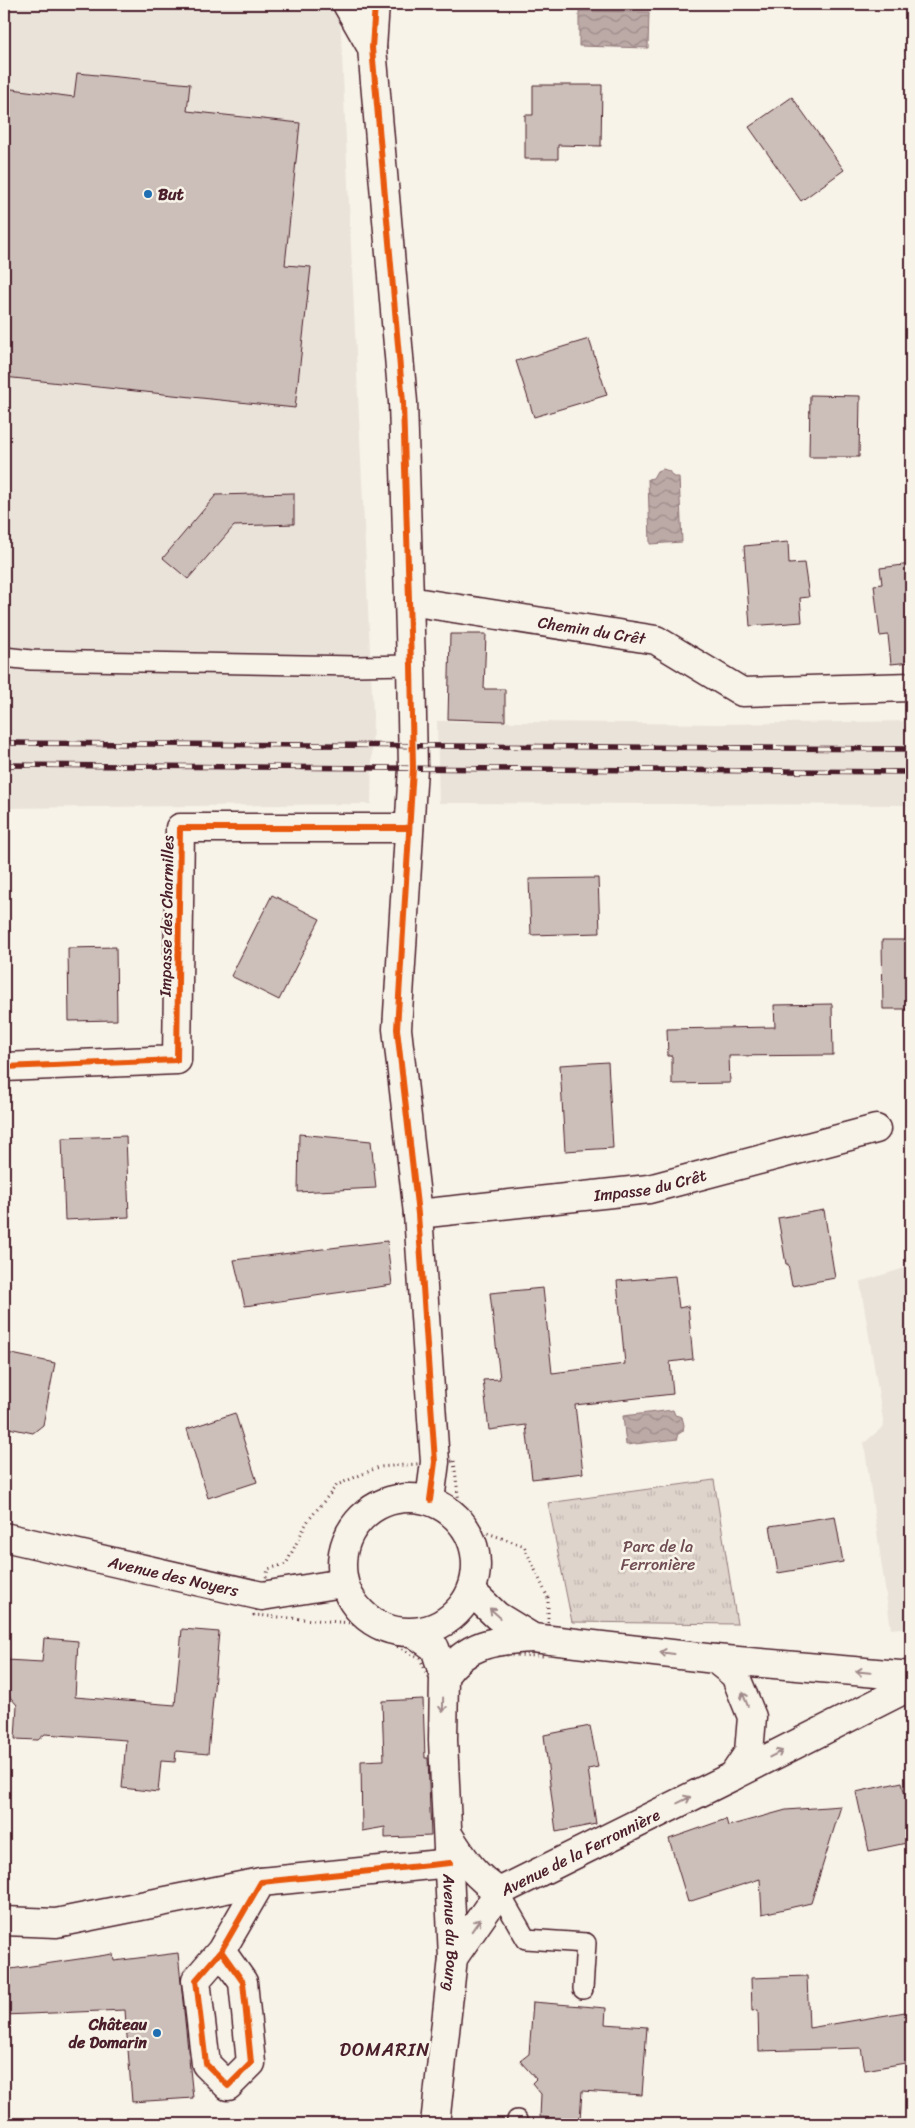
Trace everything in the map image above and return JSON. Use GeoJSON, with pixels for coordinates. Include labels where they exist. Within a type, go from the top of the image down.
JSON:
{"type":"FeatureCollection","features":[{"type":"Feature","properties":{"kind":"street"},"geometry":{"type":"LineString","coordinates":[[346,4],[372,48]]}},
{"type":"Feature","properties":{"kind":"street"},"geometry":{"type":"LineString","coordinates":[[375,4],[372,48],[403,402],[411,665],[413,768],[397,1029],[418,1214],[435,1462],[430,1500]]}},
{"type":"Feature","properties":{"kind":"street","name":"Chemin du Crêt"},"geometry":{"type":"LineString","coordinates":[[409,601],[656,640],[742,692],[911,687]]}},
{"type":"Feature","properties":{"kind":"street","name":"Impasse des Charmilles"},"geometry":{"type":"LineString","coordinates":[[4,1067],[177,1060],[180,828],[409,828]]}},
{"type":"Feature","properties":{"kind":"street","name":"Impasse du Crêt"},"geometry":{"type":"LineString","coordinates":[[418,1214],[649,1189],[876,1128]]}},
{"type":"Feature","properties":{"kind":"street"},"geometry":{"type":"LineString","coordinates":[[401,1498],[430,1500],[455,1514],[471,1537],[477,1564],[472,1592],[449,1621],[414,1633],[383,1629],[358,1610],[343,1583],[342,1554],[352,1527],[373,1507],[401,1498]]}},
{"type":"Feature","properties":{"kind":"street","name":"Avenue des Noyers"},"geometry":{"type":"LineString","coordinates":[[4,1536],[262,1596],[343,1583]]}},
{"type":"Feature","properties":{"kind":"street"},"geometry":{"type":"LineString","coordinates":[[472,1592],[481,1598],[497,1616],[540,1638]]}},
{"type":"Feature","properties":{"kind":"street","name":"Avenue du Bourg"},"geometry":{"type":"LineString","coordinates":[[414,1633],[435,1648],[444,1676],[443,1740],[453,1958],[436,2124]]}},
{"type":"Feature","properties":{"kind":"street"},"geometry":{"type":"LineString","coordinates":[[444,1676],[453,1663],[473,1647],[514,1639],[540,1638],[715,1659],[911,1676]]}},
{"type":"Feature","properties":{"kind":"street","name":"Avenue de la Ferronnière"},"geometry":{"type":"LineString","coordinates":[[715,1659],[735,1675],[752,1717],[749,1752],[733,1776]]}},
{"type":"Feature","properties":{"kind":"street","name":"Avenue de la Ferronnière"},"geometry":{"type":"LineString","coordinates":[[453,1958],[500,1892],[911,1686]]}},
{"type":"Feature","properties":{"kind":"street"},"geometry":{"type":"LineString","coordinates":[[448,1834],[469,1867],[480,1879],[500,1892]]}},
{"type":"Feature","properties":{"kind":"street"},"geometry":{"type":"LineString","coordinates":[[4,1921],[56,1923],[261,1882],[450,1863]]}},
{"type":"Feature","properties":{"kind":"street"},"geometry":{"type":"LineString","coordinates":[[221,1951],[261,1882]]}},
{"type":"Feature","properties":{"kind":"lane"},"geometry":{"type":"LineString","coordinates":[[4,657],[31,660],[336,666],[411,665]]}},
{"type":"Feature","properties":{"kind":"lane"},"geometry":{"type":"LineString","coordinates":[[500,1892],[526,1938],[586,1943],[584,1989]]}},
{"type":"Feature","properties":{"kind":"path"},"geometry":{"type":"LineString","coordinates":[[454,1461],[459,1503],[479,1530],[524,1546],[548,1598],[540,1638],[543,1656],[478,1654],[461,1673],[429,1679],[420,1658],[351,1623],[254,1615],[262,1596],[268,1569],[286,1564],[307,1522],[337,1485],[379,1467],[435,1462],[454,1461]]}},
{"type":"Feature","properties":{"kind":"shaded area"},"geometry":{"type":"Polygon","coordinates":[[[4,4],[329,4],[340,13],[373,715],[371,804],[4,808],[4,4]]]}},
{"type":"Feature","properties":{"kind":"shaded area"},"geometry":{"type":"Polygon","coordinates":[[[437,721],[722,724],[911,721],[911,805],[439,803],[437,721]]]}},
{"type":"Feature","properties":{"kind":"shaded area"},"geometry":{"type":"Polygon","coordinates":[[[911,1266],[911,1627],[891,1629],[864,1443],[884,1426],[860,1282],[911,1266]]]}},
{"type":"Feature","properties":{"kind":"green space","name":"Parc de la Ferronière"},"geometry":{"type":"Polygon","coordinates":[[[714,1480],[737,1624],[572,1622],[548,1503],[714,1480]]]}},
{"type":"Feature","properties":{"kind":"water"},"geometry":{"type":"Polygon","coordinates":[[[579,11],[649,12],[648,48],[579,46],[579,11]]]}},
{"type":"Feature","properties":{"kind":"water"},"geometry":{"type":"Polygon","coordinates":[[[663,469],[669,471],[673,477],[679,477],[682,542],[650,544],[648,479],[653,478],[657,471],[663,469]]]}},
{"type":"Feature","properties":{"kind":"water"},"geometry":{"type":"Polygon","coordinates":[[[673,1410],[675,1415],[682,1417],[684,1425],[683,1431],[677,1435],[678,1439],[626,1445],[623,1416],[673,1410]]]}},
{"type":"Feature","properties":{"kind":"building","name":"But"},"geometry":{"type":"Polygon","coordinates":[[[77,73],[190,84],[187,111],[300,123],[285,265],[311,267],[295,408],[4,377],[4,88],[74,97],[77,73]]]}},
{"type":"Feature","properties":{"kind":"building"},"geometry":{"type":"Polygon","coordinates":[[[533,85],[602,85],[601,146],[558,145],[558,159],[525,159],[525,115],[533,115],[533,85]]]}},
{"type":"Feature","properties":{"kind":"building"},"geometry":{"type":"Polygon","coordinates":[[[792,97],[844,170],[801,201],[749,127],[792,97]]]}},
{"type":"Feature","properties":{"kind":"building"},"geometry":{"type":"Polygon","coordinates":[[[589,339],[607,395],[534,417],[516,361],[589,339]]]}},
{"type":"Feature","properties":{"kind":"building"},"geometry":{"type":"Polygon","coordinates":[[[810,395],[860,396],[859,457],[809,457],[810,395]]]}},
{"type":"Feature","properties":{"kind":"building"},"geometry":{"type":"Polygon","coordinates":[[[294,493],[294,524],[234,526],[188,579],[163,558],[216,495],[294,493]]]}},
{"type":"Feature","properties":{"kind":"building"},"geometry":{"type":"Polygon","coordinates":[[[788,542],[789,564],[804,563],[809,597],[800,598],[802,622],[750,626],[744,546],[788,542]]]}},
{"type":"Feature","properties":{"kind":"building"},"geometry":{"type":"Polygon","coordinates":[[[911,564],[911,662],[891,664],[888,635],[880,636],[874,585],[882,584],[880,568],[911,564]]]}},
{"type":"Feature","properties":{"kind":"building"},"geometry":{"type":"Polygon","coordinates":[[[450,634],[486,634],[484,689],[505,689],[505,721],[448,719],[450,634]]]}},
{"type":"Feature","properties":{"kind":"building"},"geometry":{"type":"Polygon","coordinates":[[[598,878],[600,933],[531,935],[529,879],[598,878]]]}},
{"type":"Feature","properties":{"kind":"building"},"geometry":{"type":"Polygon","coordinates":[[[272,895],[320,919],[279,1000],[231,976],[272,895]]]}},
{"type":"Feature","properties":{"kind":"building"},"geometry":{"type":"Polygon","coordinates":[[[882,940],[911,940],[911,1009],[883,1009],[882,940]]]}},
{"type":"Feature","properties":{"kind":"building"},"geometry":{"type":"Polygon","coordinates":[[[116,947],[117,1020],[69,1021],[68,948],[116,947]]]}},
{"type":"Feature","properties":{"kind":"building"},"geometry":{"type":"Polygon","coordinates":[[[832,1004],[833,1055],[729,1056],[730,1083],[672,1084],[672,1056],[668,1056],[667,1029],[775,1027],[774,1005],[832,1004]]]}},
{"type":"Feature","properties":{"kind":"building"},"geometry":{"type":"Polygon","coordinates":[[[608,1062],[613,1148],[565,1151],[560,1065],[608,1062]]]}},
{"type":"Feature","properties":{"kind":"building"},"geometry":{"type":"Polygon","coordinates":[[[299,1134],[371,1141],[376,1188],[298,1192],[299,1134]]]}},
{"type":"Feature","properties":{"kind":"building"},"geometry":{"type":"Polygon","coordinates":[[[126,1136],[129,1217],[65,1220],[62,1138],[126,1136]]]}},
{"type":"Feature","properties":{"kind":"building"},"geometry":{"type":"Polygon","coordinates":[[[824,1210],[835,1278],[792,1286],[778,1218],[824,1210]]]}},
{"type":"Feature","properties":{"kind":"building"},"geometry":{"type":"Polygon","coordinates":[[[387,1241],[392,1285],[245,1306],[234,1260],[387,1241]]]}},
{"type":"Feature","properties":{"kind":"building"},"geometry":{"type":"Polygon","coordinates":[[[675,1276],[679,1308],[688,1306],[693,1359],[670,1362],[673,1394],[575,1405],[583,1473],[532,1479],[526,1425],[489,1430],[483,1380],[500,1379],[490,1293],[543,1288],[552,1373],[625,1364],[617,1281],[675,1276]]]}},
{"type":"Feature","properties":{"kind":"building"},"geometry":{"type":"Polygon","coordinates":[[[7,1353],[55,1363],[43,1425],[33,1433],[4,1427],[4,1369],[7,1353]]]}},
{"type":"Feature","properties":{"kind":"building"},"geometry":{"type":"Polygon","coordinates":[[[235,1413],[257,1482],[208,1498],[187,1429],[235,1413]]]}},
{"type":"Feature","properties":{"kind":"building"},"geometry":{"type":"Polygon","coordinates":[[[835,1516],[843,1562],[778,1573],[770,1526],[835,1516]]]}},
{"type":"Feature","properties":{"kind":"building"},"geometry":{"type":"Polygon","coordinates":[[[182,1629],[219,1632],[208,1754],[176,1751],[175,1762],[161,1761],[158,1792],[122,1788],[126,1740],[45,1734],[38,1740],[15,1739],[17,1705],[4,1690],[6,1660],[42,1662],[44,1638],[78,1641],[75,1697],[175,1705],[182,1629]]]}},
{"type":"Feature","properties":{"kind":"building"},"geometry":{"type":"Polygon","coordinates":[[[423,1699],[425,1758],[428,1758],[431,1836],[385,1838],[385,1827],[362,1831],[361,1761],[384,1760],[382,1701],[423,1699]]]}},
{"type":"Feature","properties":{"kind":"building"},"geometry":{"type":"Polygon","coordinates":[[[590,1726],[598,1767],[588,1769],[596,1824],[556,1832],[544,1735],[590,1726]]]}},
{"type":"Feature","properties":{"kind":"building"},"geometry":{"type":"Polygon","coordinates":[[[902,1782],[911,1824],[911,1842],[869,1851],[856,1792],[902,1782]]]}},
{"type":"Feature","properties":{"kind":"building"},"geometry":{"type":"Polygon","coordinates":[[[841,1806],[811,1903],[762,1914],[760,1879],[688,1902],[669,1839],[726,1819],[728,1826],[786,1810],[841,1806]]]}},
{"type":"Feature","properties":{"kind":"building","name":"Château de Domarin"},"geometry":{"type":"Polygon","coordinates":[[[178,1953],[193,2098],[132,2102],[125,2010],[4,2015],[4,1970],[113,1954],[114,1961],[178,1953]]]}},
{"type":"Feature","properties":{"kind":"building"},"geometry":{"type":"Polygon","coordinates":[[[807,1976],[809,2028],[911,2011],[911,2062],[865,2070],[861,2048],[759,2051],[758,2010],[752,2011],[751,1978],[807,1976]]]}},
{"type":"Feature","properties":{"kind":"building"},"geometry":{"type":"Polygon","coordinates":[[[533,2002],[606,2008],[605,2024],[647,2027],[642,2095],[582,2091],[580,2120],[540,2117],[541,2094],[532,2083],[536,2079],[520,2061],[529,2054],[533,2002]]]}},
{"type":"Feature","properties":{"kind":"railway"},"geometry":{"type":"LineString","coordinates":[[4,743],[911,749]]}},
{"type":"Feature","properties":{"kind":"railway"},"geometry":{"type":"LineString","coordinates":[[4,765],[911,772]]}},
{"type":"Feature","properties":{"kind":"cycle path"},"geometry":{"type":"LineString","coordinates":[[375,4],[372,48],[403,402],[411,665],[413,768],[397,1029],[418,1214],[435,1462],[430,1500]]}},
{"type":"Feature","properties":{"kind":"cycle path"},"geometry":{"type":"LineString","coordinates":[[4,1067],[177,1060],[180,828],[409,828]]}},
{"type":"Feature","properties":{"kind":"cycle path"},"geometry":{"type":"LineString","coordinates":[[221,1951],[196,1980],[206,2064],[228,2086],[251,2063],[243,1982],[221,1951],[261,1882],[450,1863]]}},
{"type":"Feature","properties":{"kind":"place","name":"But"},"geometry":{"type":"Point","coordinates":[148,194]}},
{"type":"Feature","properties":{"kind":"place","name":"Château de Domarin"},"geometry":{"type":"Point","coordinates":[157,2033]}},
{"type":"Feature","properties":{"kind":"district","name":"DOMARIN"},"geometry":{"type":"Point","coordinates":[385,2049]}}]}
